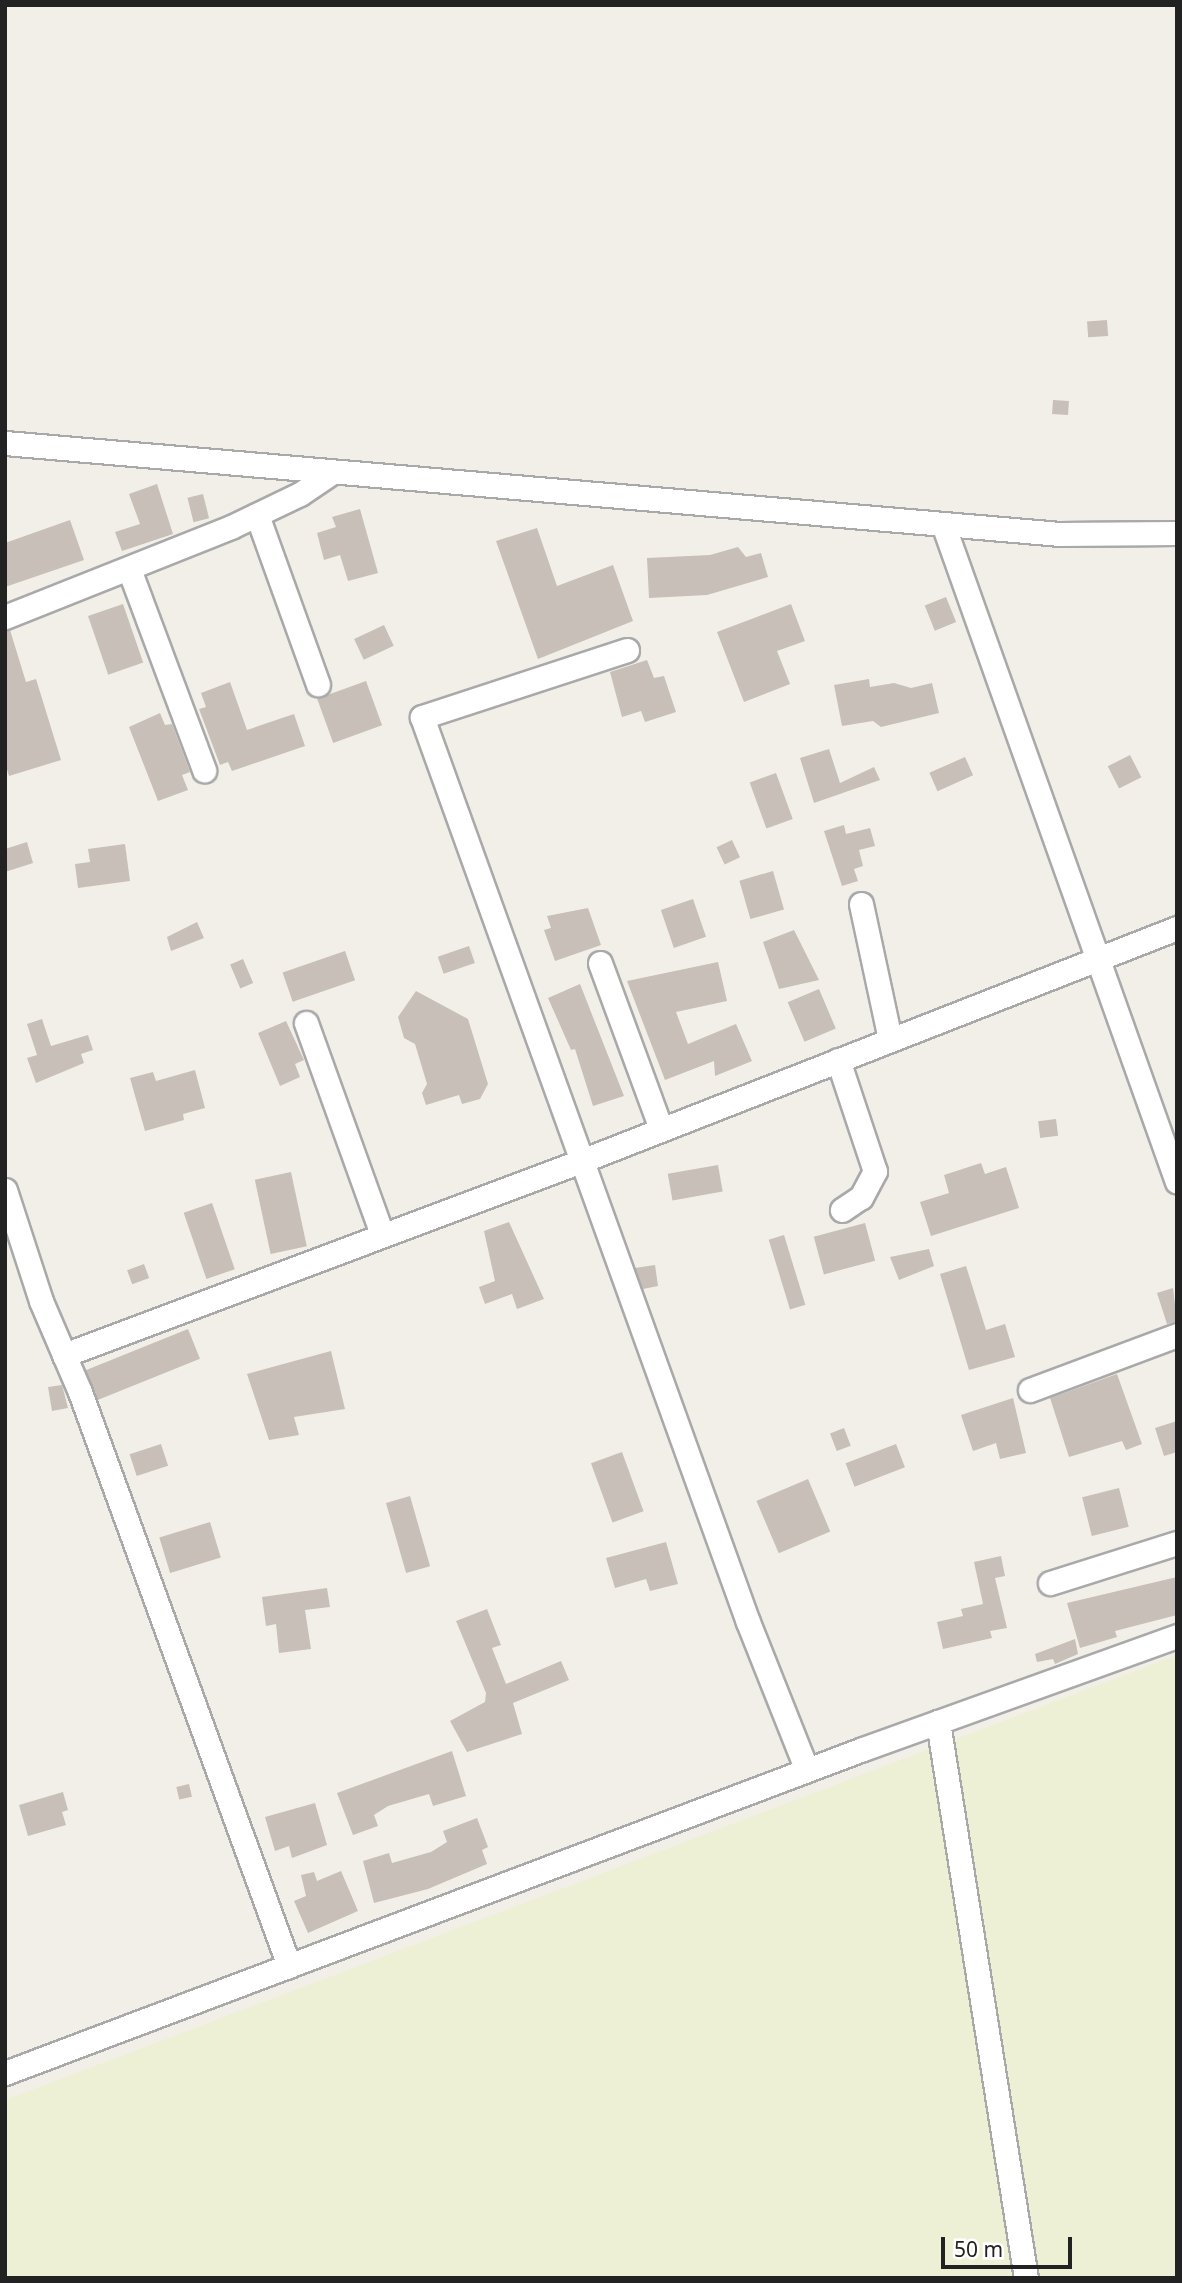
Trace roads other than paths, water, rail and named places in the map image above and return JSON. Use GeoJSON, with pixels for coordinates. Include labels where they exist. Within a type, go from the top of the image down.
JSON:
{"type":"FeatureCollection","features":[{"type":"Feature","properties":{"kind":"street"},"geometry":{"type":"LineString","coordinates":[[5,443],[1079,535],[1177,533]]}},
{"type":"Feature","properties":{"kind":"street"},"geometry":{"type":"LineString","coordinates":[[5,617],[257,515],[331,473]]}},
{"type":"Feature","properties":{"kind":"street"},"geometry":{"type":"LineString","coordinates":[[257,515],[318,684]]}},
{"type":"Feature","properties":{"kind":"street"},"geometry":{"type":"LineString","coordinates":[[943,524],[1095,959],[1177,1182]]}},
{"type":"Feature","properties":{"kind":"street"},"geometry":{"type":"LineString","coordinates":[[129,569],[204,770]]}},
{"type":"Feature","properties":{"kind":"street"},"geometry":{"type":"LineString","coordinates":[[627,650],[422,717],[584,1160],[748,1622],[807,1770]]}},
{"type":"Feature","properties":{"kind":"street"},"geometry":{"type":"LineString","coordinates":[[861,904],[890,1040]]}},
{"type":"Feature","properties":{"kind":"street"},"geometry":{"type":"LineString","coordinates":[[64,1355],[584,1160],[1177,928]]}},
{"type":"Feature","properties":{"kind":"street"},"geometry":{"type":"LineString","coordinates":[[600,963],[661,1129]]}},
{"type":"Feature","properties":{"kind":"street"},"geometry":{"type":"LineString","coordinates":[[306,1023],[382,1234]]}},
{"type":"Feature","properties":{"kind":"street"},"geometry":{"type":"LineString","coordinates":[[838,1060],[875,1171],[861,1197],[842,1210]]}},
{"type":"Feature","properties":{"kind":"street"},"geometry":{"type":"LineString","coordinates":[[5,1190],[41,1301],[64,1355],[289,1966]]}},
{"type":"Feature","properties":{"kind":"street"},"geometry":{"type":"LineString","coordinates":[[1030,1390],[1177,1335]]}},
{"type":"Feature","properties":{"kind":"street"},"geometry":{"type":"LineString","coordinates":[[1050,1583],[1177,1543]]}},
{"type":"Feature","properties":{"kind":"street"},"geometry":{"type":"LineString","coordinates":[[5,2073],[807,1770],[1177,1636]]}},
{"type":"Feature","properties":{"kind":"street"},"geometry":{"type":"LineString","coordinates":[[938,1722],[1026,2278]]}}]}
